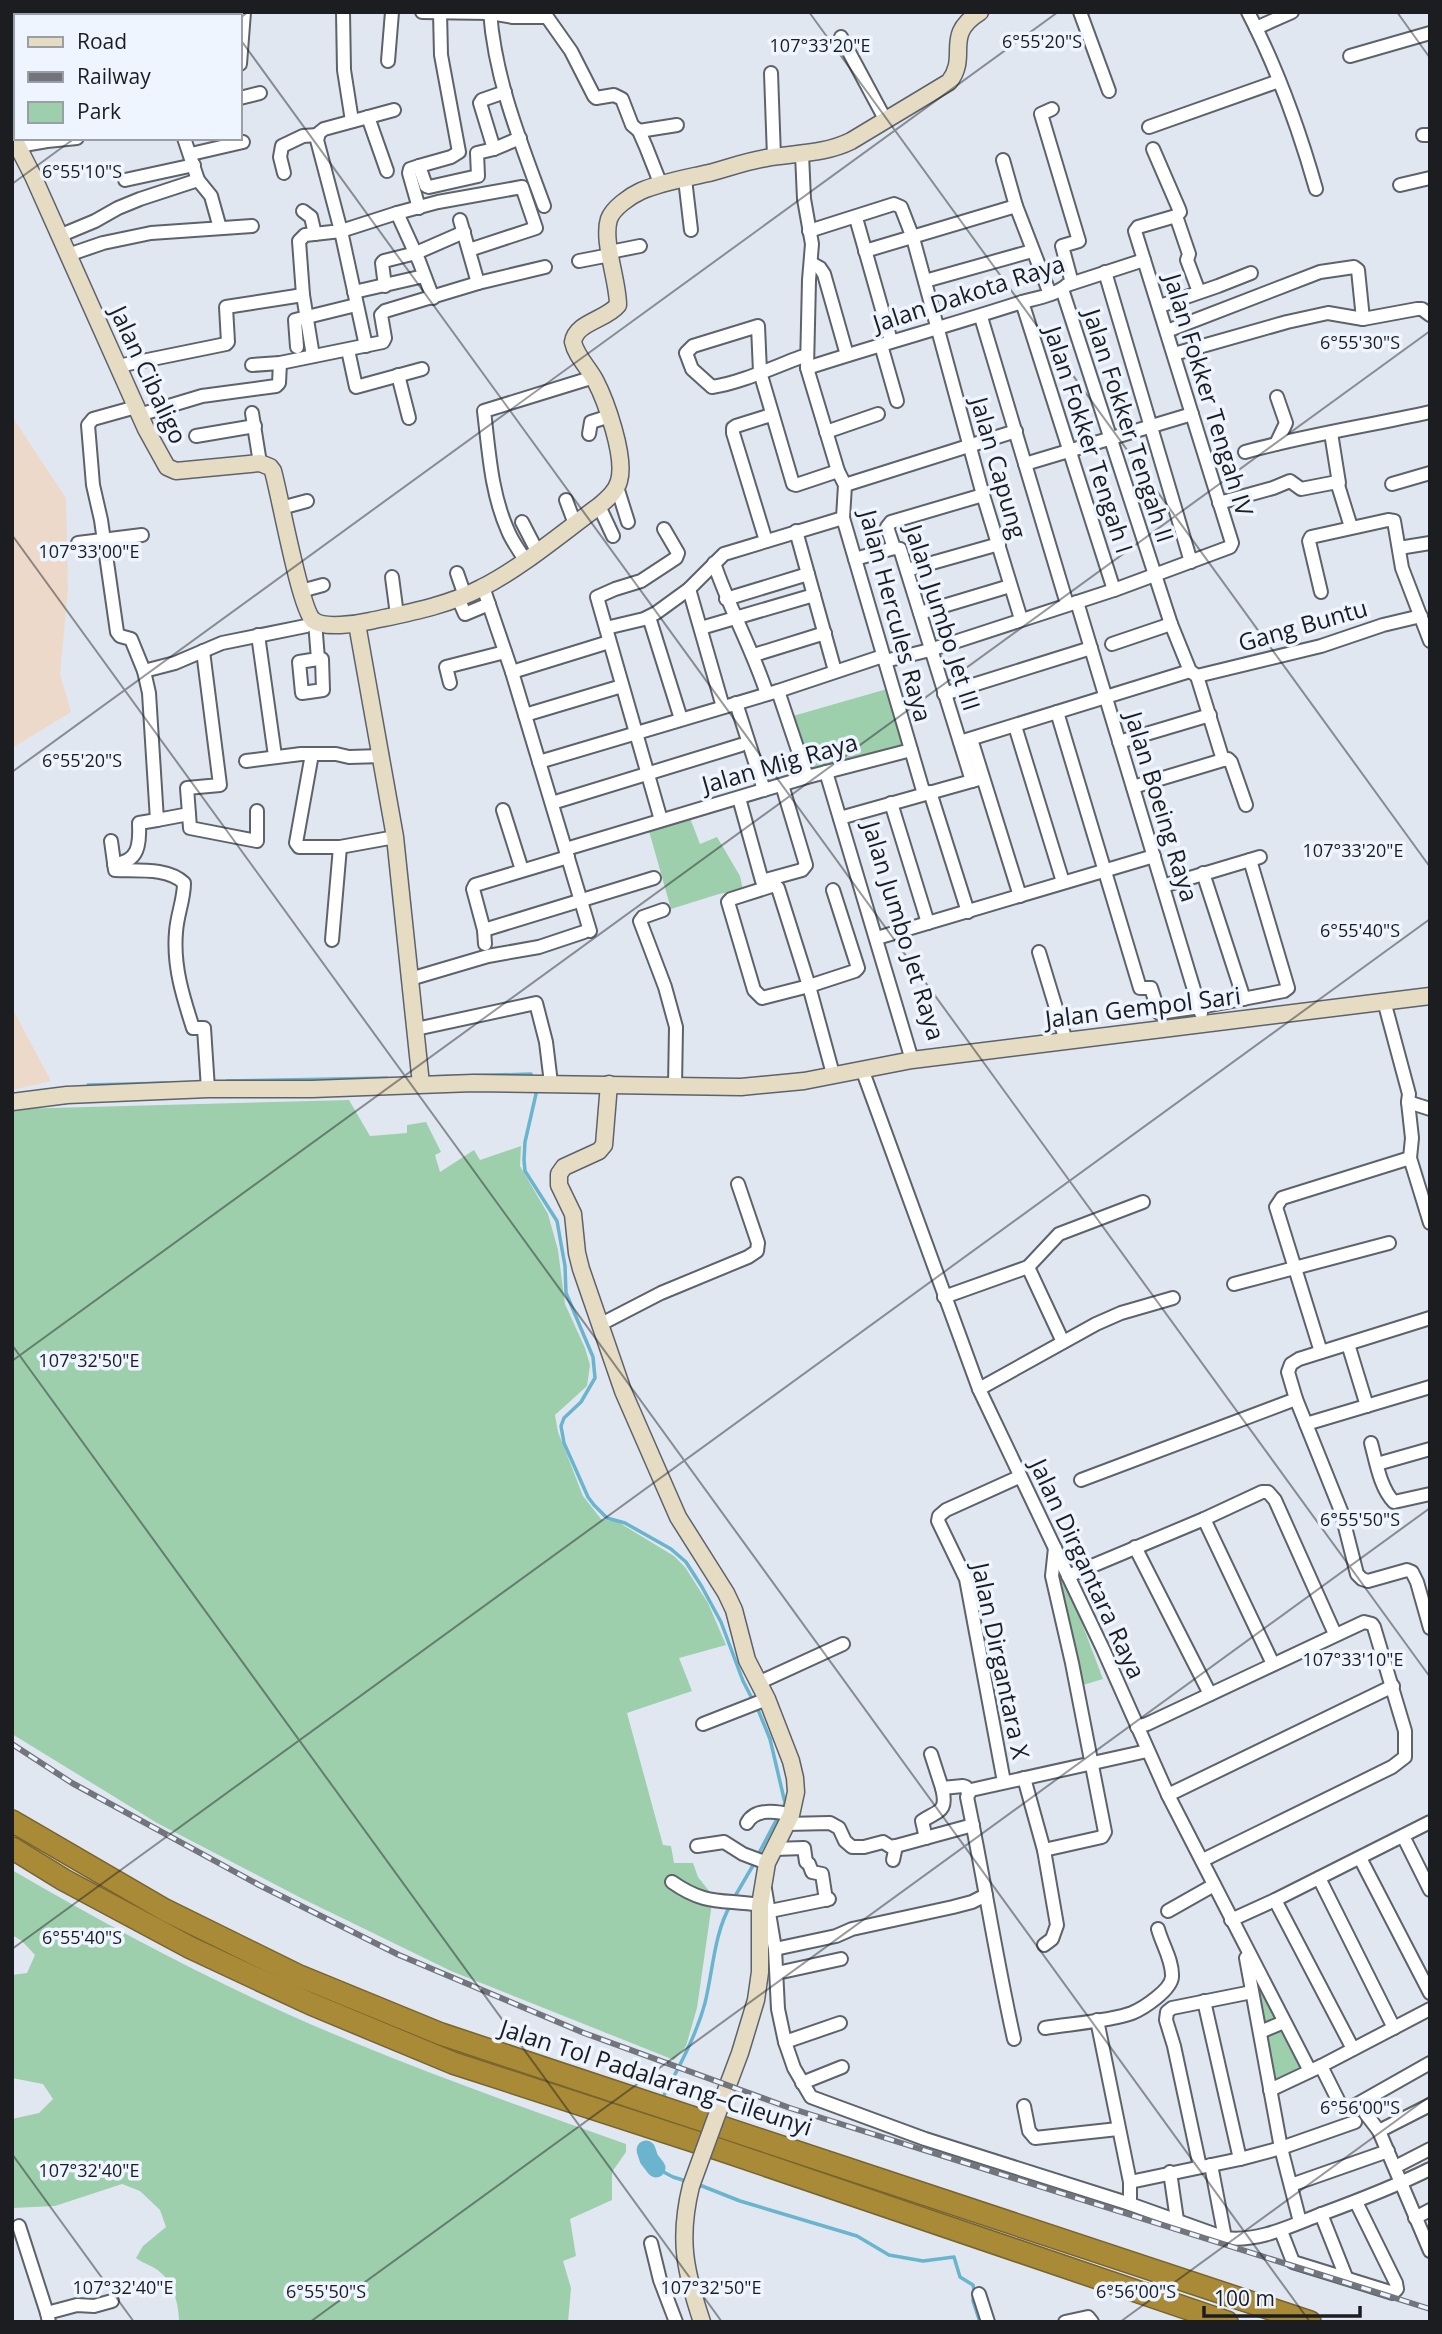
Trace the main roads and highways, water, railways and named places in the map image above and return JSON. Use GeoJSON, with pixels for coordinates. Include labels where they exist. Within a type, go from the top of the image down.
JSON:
{"type":"FeatureCollection","features":[{"type":"Feature","properties":{"kind":"highway","name":"Jalan Tol Padalarang–Cileunyi"},"geometry":{"type":"LineString","coordinates":[[12,1821],[177,1916],[297,1975],[441,2034],[1310,2322]]}},
{"type":"Feature","properties":{"kind":"highway","name":"Jalan Tol Padalarang–Cileunyi"},"geometry":{"type":"LineString","coordinates":[[12,1848],[64,1880],[191,1948],[311,2004],[453,2063],[718,2149],[1227,2322]]}},
{"type":"Feature","properties":{"kind":"waterway"},"geometry":{"type":"LineString","coordinates":[[426,1077],[531,1074],[532,1077]]}},
{"type":"Feature","properties":{"kind":"waterway"},"geometry":{"type":"LineString","coordinates":[[227,1081],[387,1078]]}},
{"type":"Feature","properties":{"kind":"waterway"},"geometry":{"type":"LineString","coordinates":[[88,1085],[167,1083]]}},
{"type":"Feature","properties":{"kind":"waterway"},"geometry":{"type":"LineString","coordinates":[[535,1088],[525,1142],[525,1171],[557,1221],[565,1266],[566,1293],[593,1357],[595,1378],[581,1402],[564,1418],[561,1426],[564,1443],[594,1505],[607,1518],[625,1523],[671,1549],[686,1562],[702,1587],[721,1622],[743,1681],[770,1739],[785,1803],[783,1808]]}},
{"type":"Feature","properties":{"kind":"waterway"},"geometry":{"type":"LineString","coordinates":[[758,1855],[779,1815]]}},
{"type":"Feature","properties":{"kind":"waterway"},"geometry":{"type":"LineString","coordinates":[[734,1898],[755,1862]]}},
{"type":"Feature","properties":{"kind":"waterway"},"geometry":{"type":"LineString","coordinates":[[663,2097],[697,2027],[708,1991],[717,1940],[731,1904]]}},
{"type":"Feature","properties":{"kind":"waterway"},"geometry":{"type":"LineString","coordinates":[[646,2150],[656,2168]]}},
{"type":"Feature","properties":{"kind":"waterway"},"geometry":{"type":"LineString","coordinates":[[656,2168],[686,2181]]}},
{"type":"Feature","properties":{"kind":"waterway"},"geometry":{"type":"LineString","coordinates":[[697,2184],[740,2201],[857,2236],[889,2255],[923,2261],[954,2257],[960,2277],[973,2285],[973,2301],[980,2322]]}},
{"type":"Feature","properties":{"kind":"railway"},"geometry":{"type":"LineString","coordinates":[[12,1744],[72,1783],[259,1885],[399,1955],[584,2033],[790,2108],[1430,2309]]}}]}
